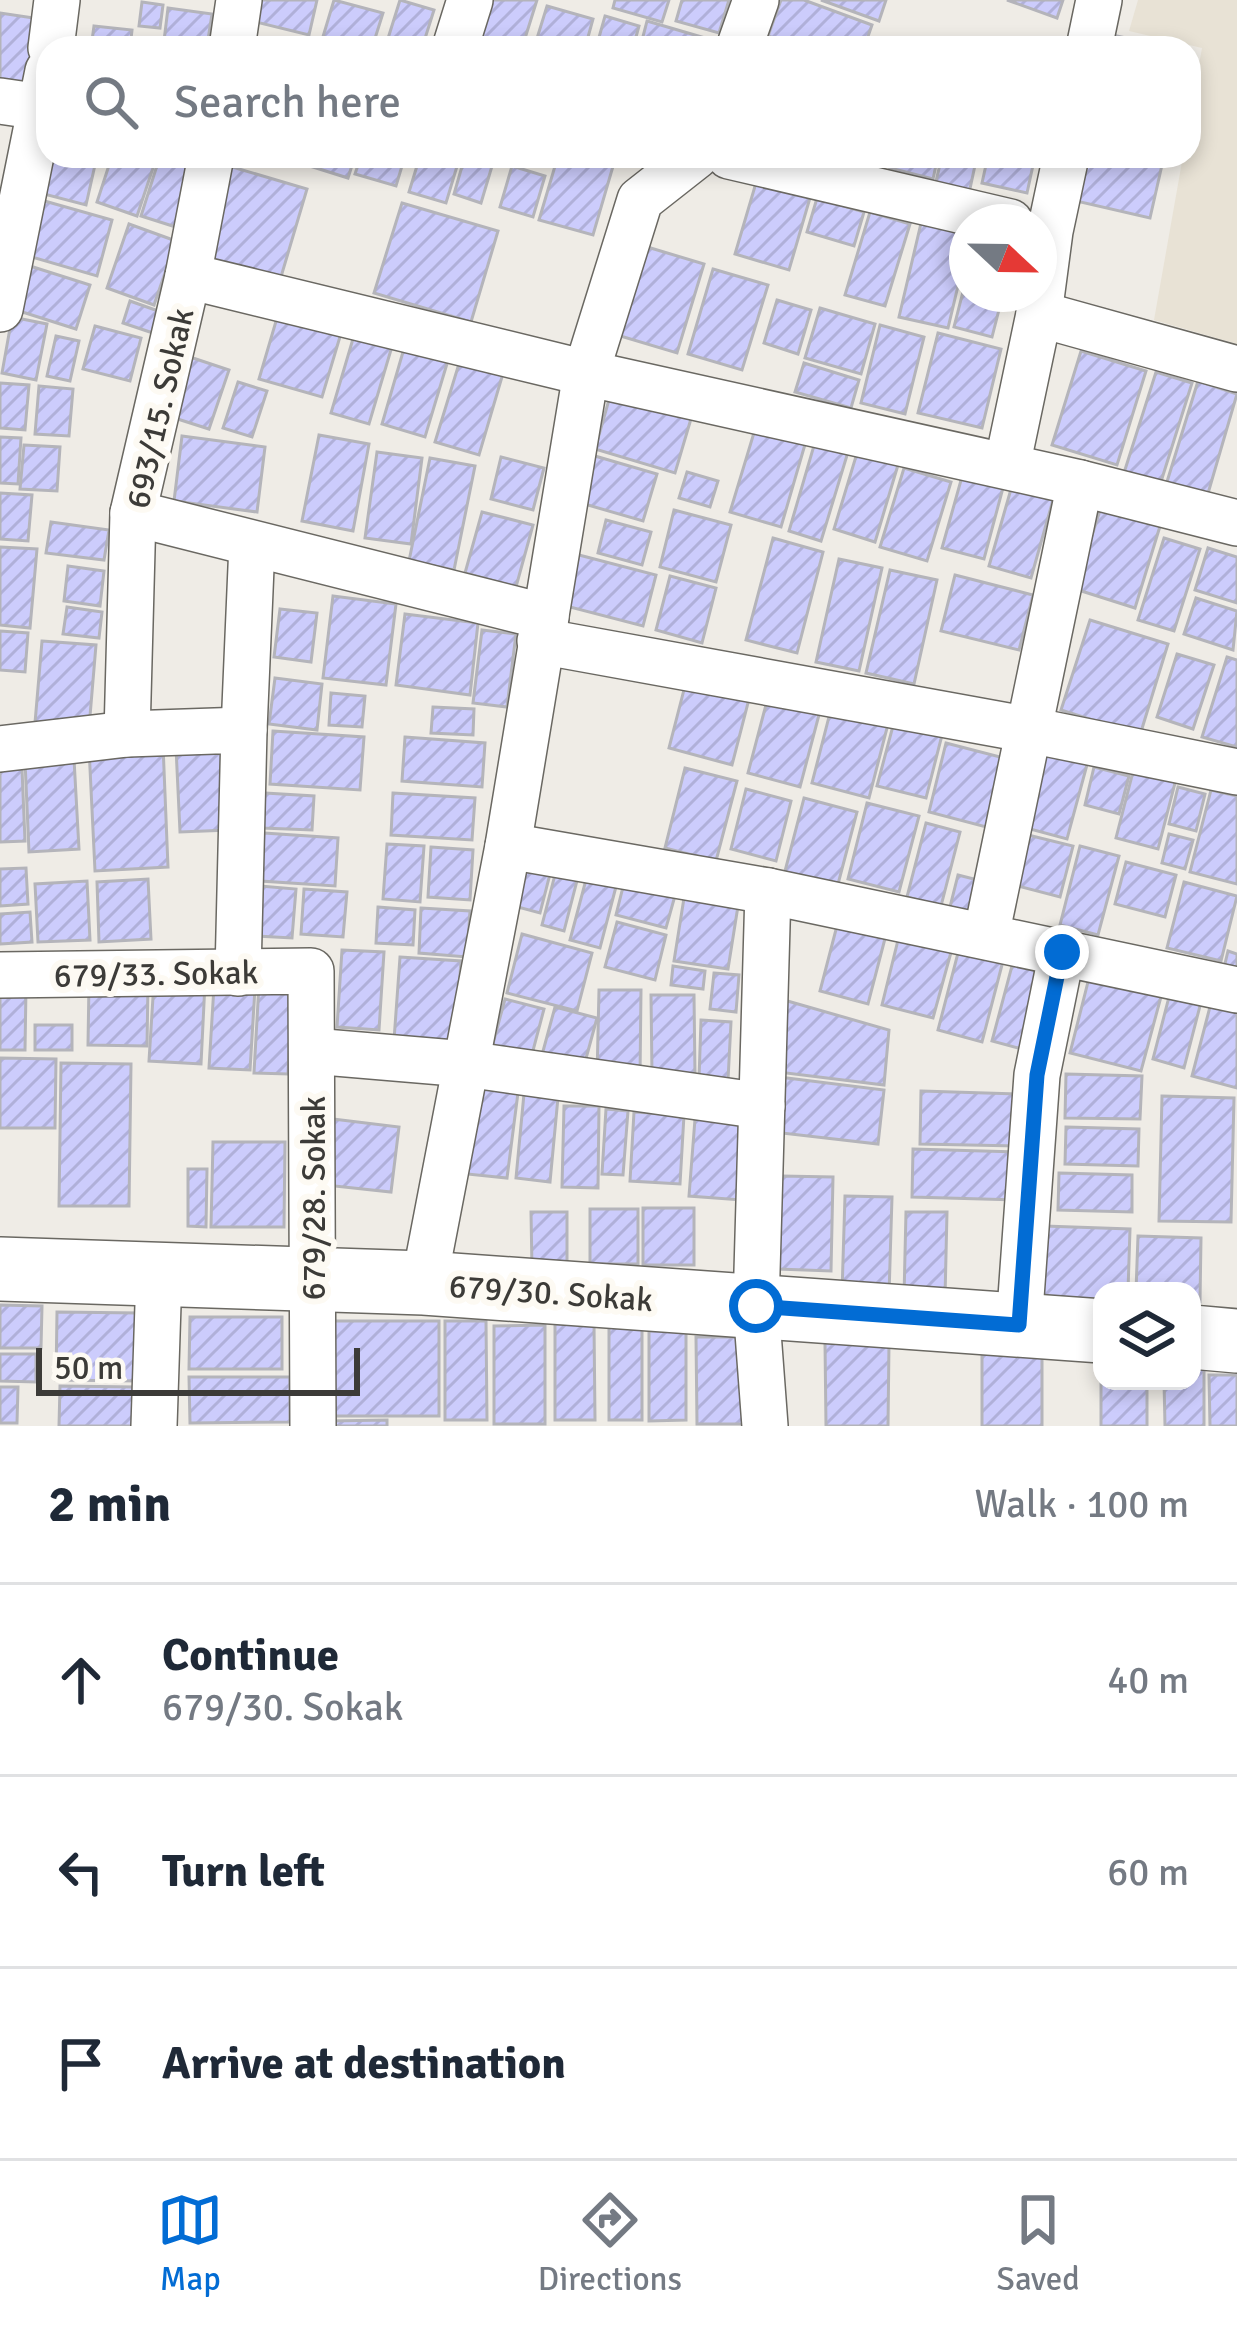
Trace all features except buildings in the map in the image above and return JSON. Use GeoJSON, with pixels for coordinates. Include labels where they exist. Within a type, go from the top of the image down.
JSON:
{"type":"FeatureCollection","features":[{"type":"Feature","properties":{"kind":"street"},"geometry":{"type":"LineString","coordinates":[[52,36],[57,0]]}},
{"type":"Feature","properties":{"kind":"street"},"geometry":{"type":"LineString","coordinates":[[459,36],[470,0]]}},
{"type":"Feature","properties":{"kind":"street"},"geometry":{"type":"LineString","coordinates":[[743,36],[756,0]]}},
{"type":"Feature","properties":{"kind":"street"},"geometry":{"type":"LineString","coordinates":[[1092,36],[1099,0]]}},
{"type":"Feature","properties":{"kind":"street"},"geometry":{"type":"LineString","coordinates":[[0,309],[35,97]]}},
{"type":"Feature","properties":{"kind":"street","name":"693/15. Sokak"},"geometry":{"type":"LineString","coordinates":[[127,734],[133,514],[209,168]]}},
{"type":"Feature","properties":{"kind":"street"},"geometry":{"type":"LineString","coordinates":[[424,1283],[508,846],[586,374],[640,200],[681,168]]}},
{"type":"Feature","properties":{"kind":"street"},"geometry":{"type":"LineString","coordinates":[[781,168],[949,207]]}},
{"type":"Feature","properties":{"kind":"street"},"geometry":{"type":"LineString","coordinates":[[1044,204],[1060,168]]}},
{"type":"Feature","properties":{"kind":"street"},"geometry":{"type":"LineString","coordinates":[[188,276],[586,374],[1007,466],[1237,523]]}},
{"type":"Feature","properties":{"kind":"street"},"geometry":{"type":"LineString","coordinates":[[1007,466],[1040,314],[1237,369]]}},
{"type":"Feature","properties":{"kind":"street"},"geometry":{"type":"LineString","coordinates":[[986,936],[1080,483]]}},
{"type":"Feature","properties":{"kind":"street"},"geometry":{"type":"LineString","coordinates":[[133,514],[543,629],[1237,772]]}},
{"type":"Feature","properties":{"kind":"street"},"geometry":{"type":"LineString","coordinates":[[238,973],[252,544]]}},
{"type":"Feature","properties":{"kind":"street"},"geometry":{"type":"LineString","coordinates":[[0,749],[127,734],[244,730]]}},
{"type":"Feature","properties":{"kind":"street"},"geometry":{"type":"LineString","coordinates":[[508,846],[768,891],[1237,990]]}},
{"type":"Feature","properties":{"kind":"street"},"geometry":{"type":"LineString","coordinates":[[765,1426],[756,1306],[768,891]]}},
{"type":"Feature","properties":{"kind":"street"},"geometry":{"type":"LineString","coordinates":[[1019,1325],[1037,1075],[1062,952]]}},
{"type":"Feature","properties":{"kind":"street","name":"679/33. Sokak"},"geometry":{"type":"LineString","coordinates":[[0,975],[311,971]]}},
{"type":"Feature","properties":{"kind":"street","name":"679/28. Sokak"},"geometry":{"type":"LineString","coordinates":[[311,971],[313,1426]]}},
{"type":"Feature","properties":{"kind":"street"},"geometry":{"type":"LineString","coordinates":[[312,1051],[466,1064],[762,1106]]}},
{"type":"Feature","properties":{"kind":"street","name":"679/30. Sokak"},"geometry":{"type":"LineString","coordinates":[[0,1269],[424,1283],[1093,1330]]}},
{"type":"Feature","properties":{"kind":"street"},"geometry":{"type":"LineString","coordinates":[[154,1426],[159,1274]]}},
{"type":"Feature","properties":{"kind":"street"},"geometry":{"type":"LineString","coordinates":[[1201,1338],[1237,1341]]}},
{"type":"Feature","properties":{"kind":"shaded area"},"geometry":{"type":"Polygon","coordinates":[[[1138,0],[1237,0],[1237,344],[1154,320],[1181,168],[1201,168],[1201,36],[1129,31],[1138,0]]]}},
{"type":"Feature","properties":{"kind":"route"},"geometry":{"type":"LineString","coordinates":[[756,1306],[1019,1325],[1037,1075],[1062,952]]}}]}
